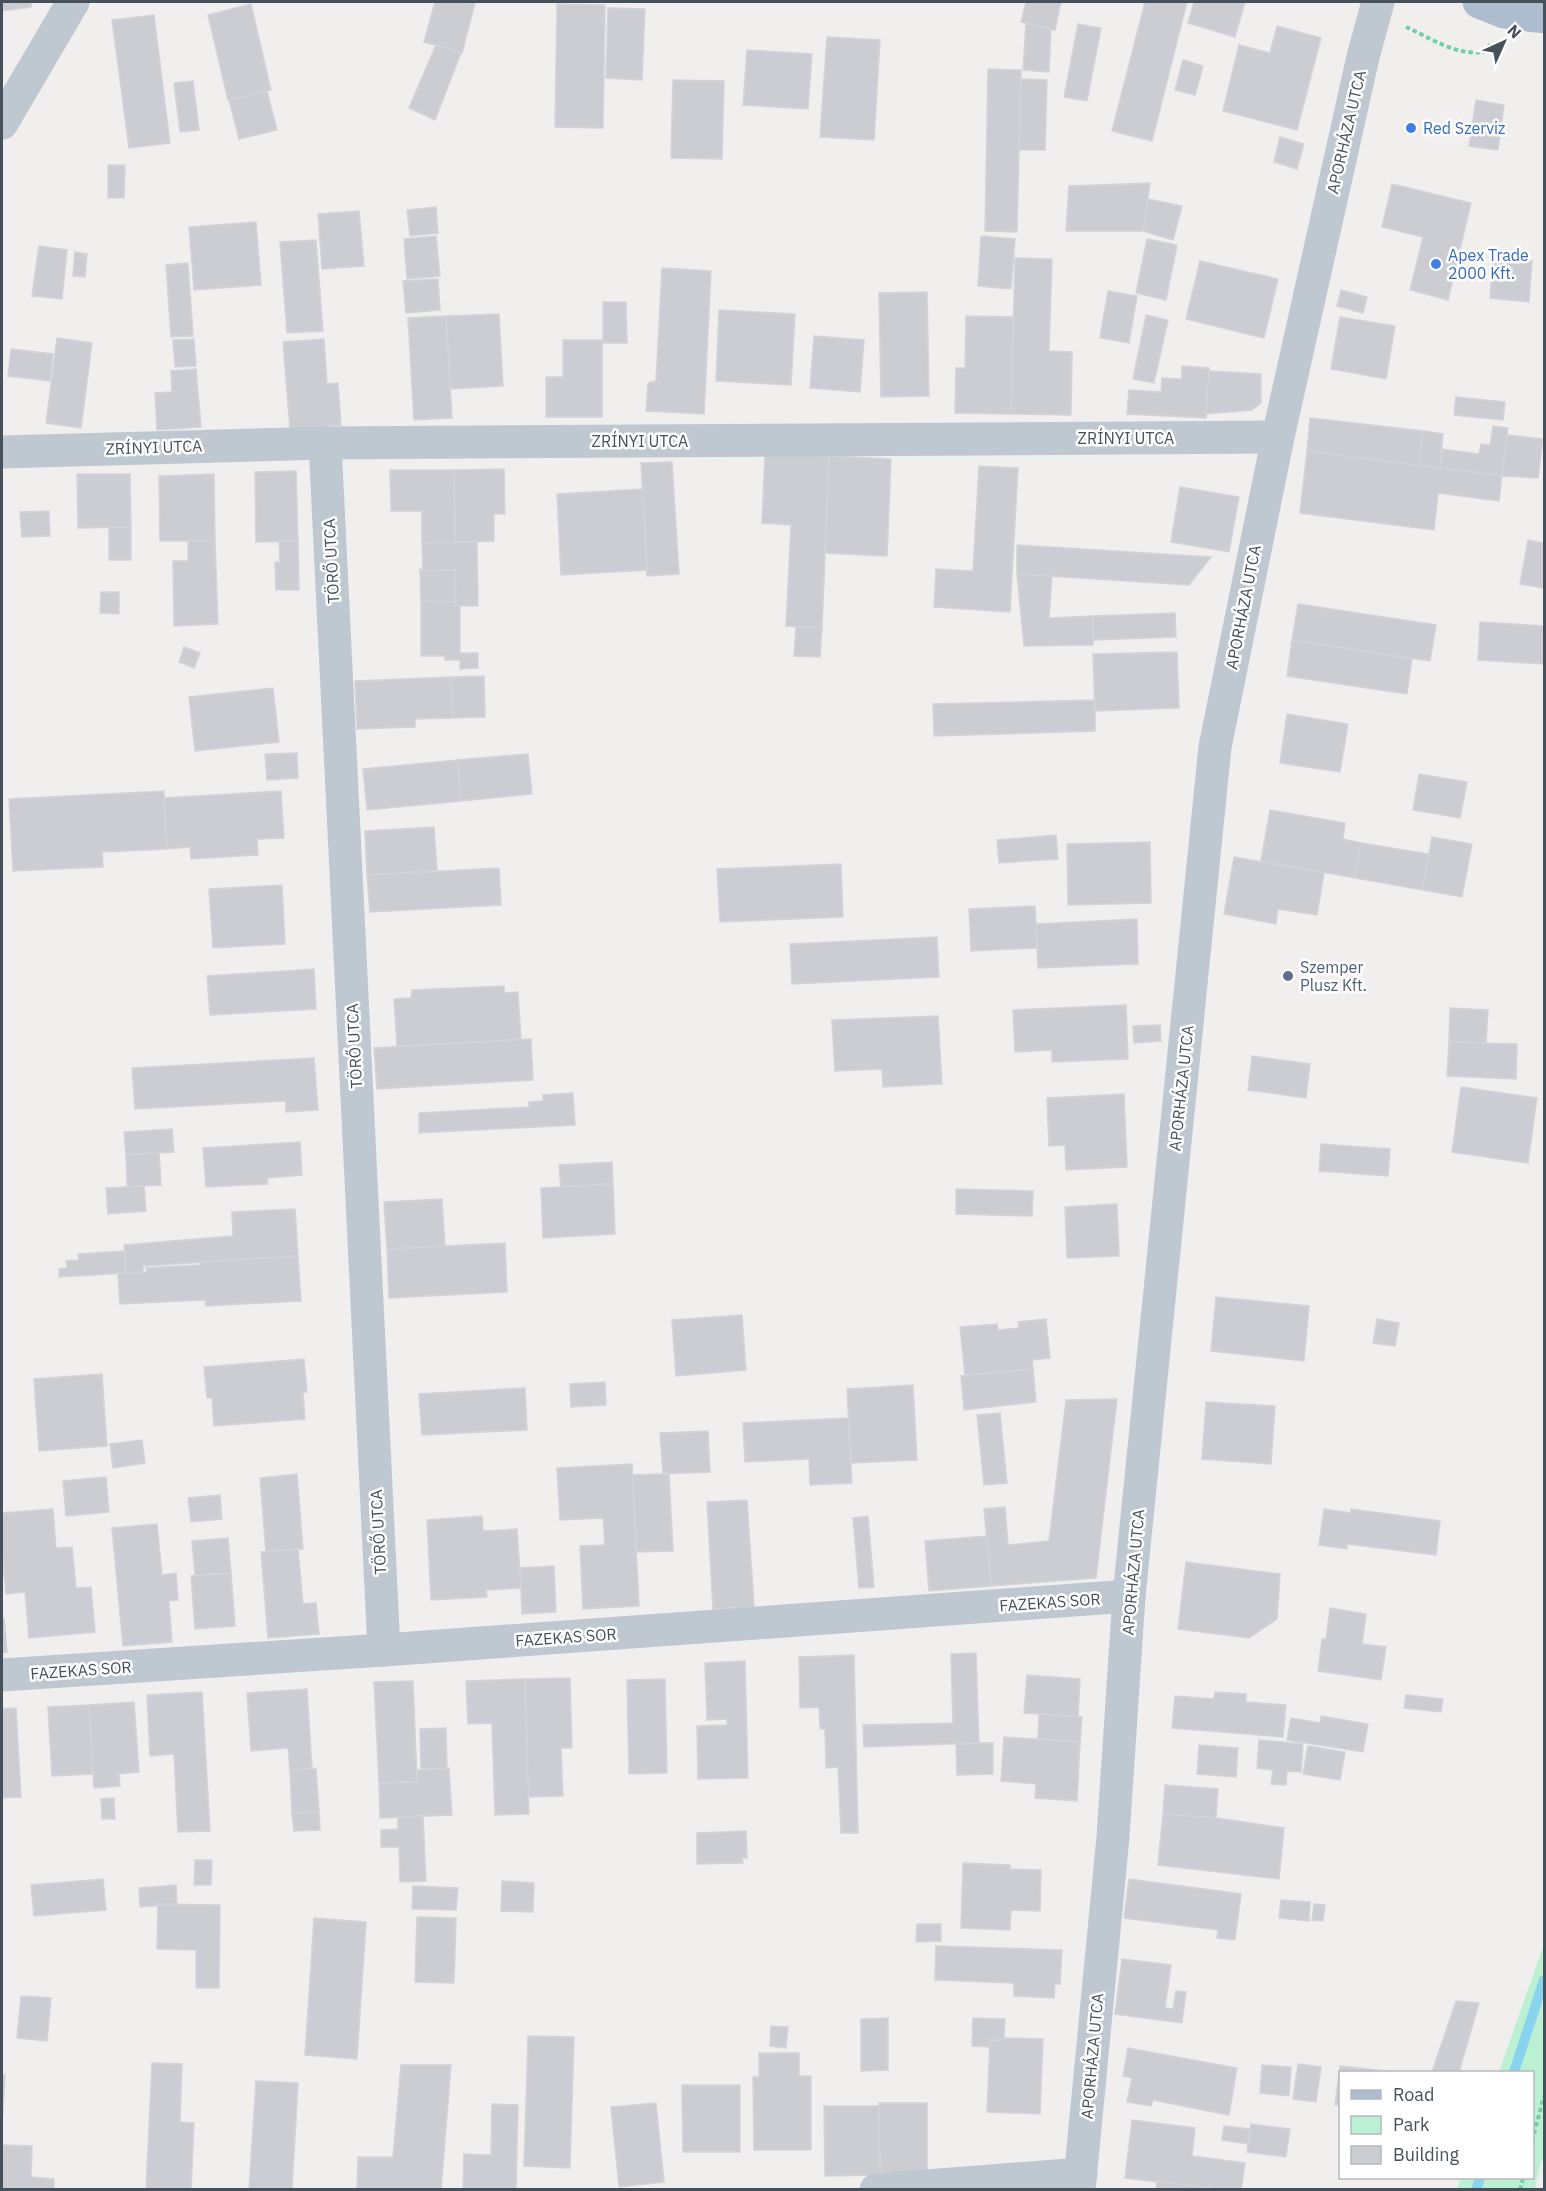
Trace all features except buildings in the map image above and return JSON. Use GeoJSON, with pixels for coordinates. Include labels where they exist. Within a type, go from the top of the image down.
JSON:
{"type":"FeatureCollection","features":[{"type":"Feature","properties":{"kind":"main road"},"geometry":{"type":"LineString","coordinates":[[1479,2],[1504,12],[1545,17]]}},
{"type":"Feature","properties":{"kind":"street"},"geometry":{"type":"LineString","coordinates":[[2,123],[73,2]]}},
{"type":"Feature","properties":{"kind":"street","name":"APORHÁZA UTCA"},"geometry":{"type":"LineString","coordinates":[[1080,2182],[1113,1837],[1129,1596],[1215,747],[1278,437],[1363,57],[1378,2]]}},
{"type":"Feature","properties":{"kind":"street","name":"ZRÍNYI UTCA"},"geometry":{"type":"LineString","coordinates":[[2,452],[325,443],[1278,437]]}},
{"type":"Feature","properties":{"kind":"street","name":"TÖRŐ UTCA"},"geometry":{"type":"LineString","coordinates":[[325,443],[384,1650]]}},
{"type":"Feature","properties":{"kind":"street","name":"FAZEKAS SOR"},"geometry":{"type":"LineString","coordinates":[[2,1675],[1129,1596]]}},
{"type":"Feature","properties":{"kind":"street"},"geometry":{"type":"LineString","coordinates":[[876,2190],[1080,2182]]}},
{"type":"Feature","properties":{"kind":"path"},"geometry":{"type":"LineString","coordinates":[[1403,25],[1456,50],[1475,54],[1486,51],[1491,42]]}},
{"type":"Feature","properties":{"kind":"path"},"geometry":{"type":"LineString","coordinates":[[1534,2137],[1545,2096]]}},
{"type":"Feature","properties":{"kind":"green space"},"geometry":{"type":"Polygon","coordinates":[[[1544,1944],[1544,2161],[1541,2161],[1535,2189],[1457,2189],[1461,2179],[1534,2179],[1534,2071],[1499,2071],[1544,1944]]]}},
{"type":"Feature","properties":{"kind":"waterway"},"geometry":{"type":"LineString","coordinates":[[1514,2071],[1544,1980]]}},
{"type":"Feature","properties":{"kind":"waterway"},"geometry":{"type":"LineString","coordinates":[[1476,2190],[1480,2179]]}},
{"type":"Feature","properties":{"kind":"place","name":"Red Szerviz"},"geometry":{"type":"Point","coordinates":[1411,128]}},
{"type":"Feature","properties":{"kind":"place","name":"Apex Trade 2000 Kft."},"geometry":{"type":"Point","coordinates":[1436,264]}},
{"type":"Feature","properties":{"kind":"place","name":"Szemper Plusz Kft."},"geometry":{"type":"Point","coordinates":[1288,976]}}]}
